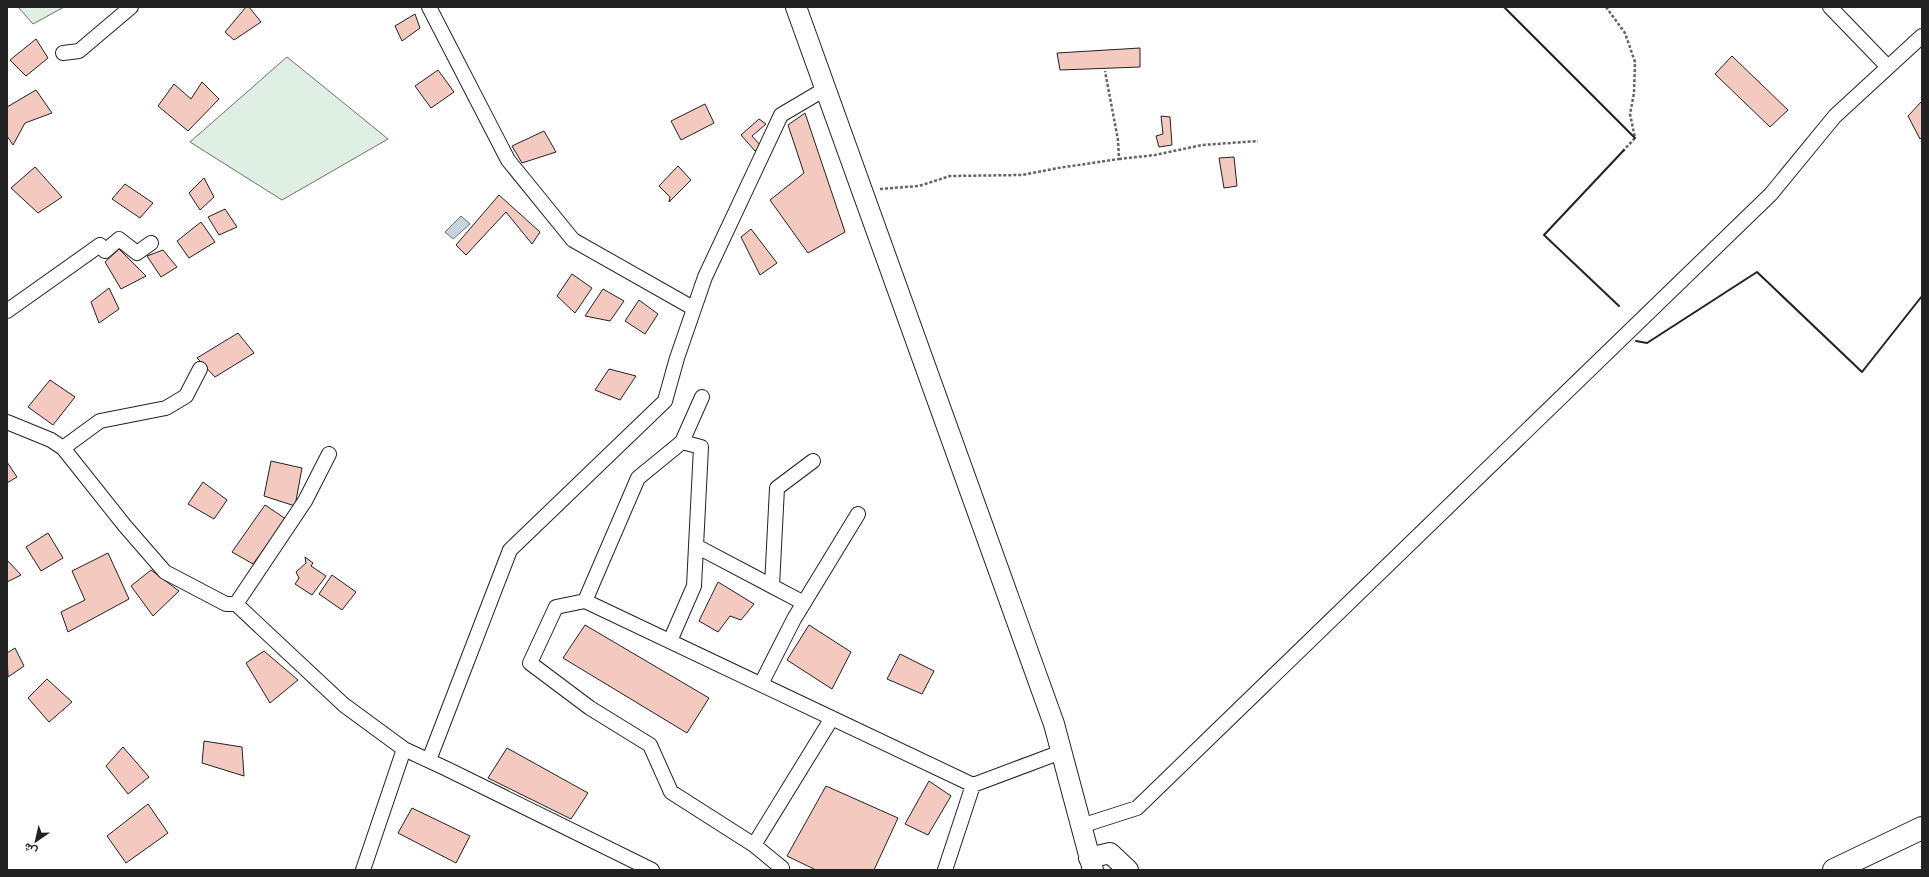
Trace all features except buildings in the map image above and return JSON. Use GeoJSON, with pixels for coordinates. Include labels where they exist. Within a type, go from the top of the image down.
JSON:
{"type":"FeatureCollection","features":[{"type":"Feature","properties":{"kind":"highway"},"geometry":{"type":"LineString","coordinates":[[1834,870],[1922,828]]}},
{"type":"Feature","properties":{"kind":"main road"},"geometry":{"type":"LineString","coordinates":[[796,7],[1054,724],[1090,866],[1110,853],[1128,870]]}},
{"type":"Feature","properties":{"kind":"street"},"geometry":{"type":"LineString","coordinates":[[63,53],[79,51],[131,7]]}},
{"type":"Feature","properties":{"kind":"street"},"geometry":{"type":"LineString","coordinates":[[429,7],[508,160],[573,240],[693,308]]}},
{"type":"Feature","properties":{"kind":"street"},"geometry":{"type":"LineString","coordinates":[[1830,7],[1888,67]]}},
{"type":"Feature","properties":{"kind":"street"},"geometry":{"type":"LineString","coordinates":[[1081,826],[1137,808],[1770,194],[1835,116],[1922,36]]}},
{"type":"Feature","properties":{"kind":"street"},"geometry":{"type":"LineString","coordinates":[[429,760],[510,550],[666,401],[693,308],[705,277],[781,115],[825,89]]}},
{"type":"Feature","properties":{"kind":"street"},"geometry":{"type":"LineString","coordinates":[[7,311],[100,245],[105,252],[119,239],[138,253],[151,243]]}},
{"type":"Feature","properties":{"kind":"street"},"geometry":{"type":"LineString","coordinates":[[63,448],[100,420],[166,408],[186,396],[200,368]]}},
{"type":"Feature","properties":{"kind":"street"},"geometry":{"type":"LineString","coordinates":[[585,601],[638,478],[682,442],[702,397]]}},
{"type":"Feature","properties":{"kind":"street"},"geometry":{"type":"LineString","coordinates":[[7,422],[51,440],[63,448],[125,526],[165,572],[226,604],[236,604],[344,705],[404,750],[429,760],[652,870]]}},
{"type":"Feature","properties":{"kind":"street"},"geometry":{"type":"LineString","coordinates":[[670,641],[694,586],[701,447],[682,442]]}},
{"type":"Feature","properties":{"kind":"street"},"geometry":{"type":"LineString","coordinates":[[236,604],[305,501],[329,454]]}},
{"type":"Feature","properties":{"kind":"street"},"geometry":{"type":"LineString","coordinates":[[772,586],[777,488],[813,462]]}},
{"type":"Feature","properties":{"kind":"street"},"geometry":{"type":"LineString","coordinates":[[761,684],[804,603],[858,514]]}},
{"type":"Feature","properties":{"kind":"street"},"geometry":{"type":"LineString","coordinates":[[696,546],[804,603]]}},
{"type":"Feature","properties":{"kind":"street"},"geometry":{"type":"LineString","coordinates":[[782,868],[754,845],[671,792],[650,745],[590,708],[530,663],[556,607],[585,601],[974,784],[1061,752]]}},
{"type":"Feature","properties":{"kind":"street"},"geometry":{"type":"LineString","coordinates":[[754,845],[832,718]]}},
{"type":"Feature","properties":{"kind":"street"},"geometry":{"type":"LineString","coordinates":[[363,870],[404,750]]}},
{"type":"Feature","properties":{"kind":"street"},"geometry":{"type":"LineString","coordinates":[[945,870],[974,784]]}},
{"type":"Feature","properties":{"kind":"path"},"geometry":{"type":"LineString","coordinates":[[1606,7],[1625,33],[1636,62],[1634,93],[1630,114],[1635,138],[1623,151]]}},
{"type":"Feature","properties":{"kind":"path"},"geometry":{"type":"LineString","coordinates":[[1105,71],[1118,140],[1119,159]]}},
{"type":"Feature","properties":{"kind":"path"},"geometry":{"type":"LineString","coordinates":[[862,193],[875,190],[919,186],[950,176],[1022,175],[1058,168],[1155,155],[1202,145],[1258,141]]}},
{"type":"Feature","properties":{"kind":"green space"},"geometry":{"type":"Polygon","coordinates":[[[18,7],[64,7],[33,24],[18,7]]]}},
{"type":"Feature","properties":{"kind":"green space"},"geometry":{"type":"Polygon","coordinates":[[[287,57],[388,139],[282,200],[190,142],[287,57]]]}},
{"type":"Feature","properties":{"kind":"shaded area"},"geometry":{"type":"Polygon","coordinates":[[[461,216],[470,224],[453,239],[445,232],[461,216]]]}},
{"type":"Feature","properties":{"kind":"wall"},"geometry":{"type":"LineString","coordinates":[[1504,7],[1635,138]]}},
{"type":"Feature","properties":{"kind":"wall"},"geometry":{"type":"LineString","coordinates":[[1619,306],[1544,235],[1624,150]]}},
{"type":"Feature","properties":{"kind":"wall"},"geometry":{"type":"LineString","coordinates":[[1636,341],[1647,343],[1757,272],[1862,372],[1922,296]]}}]}
